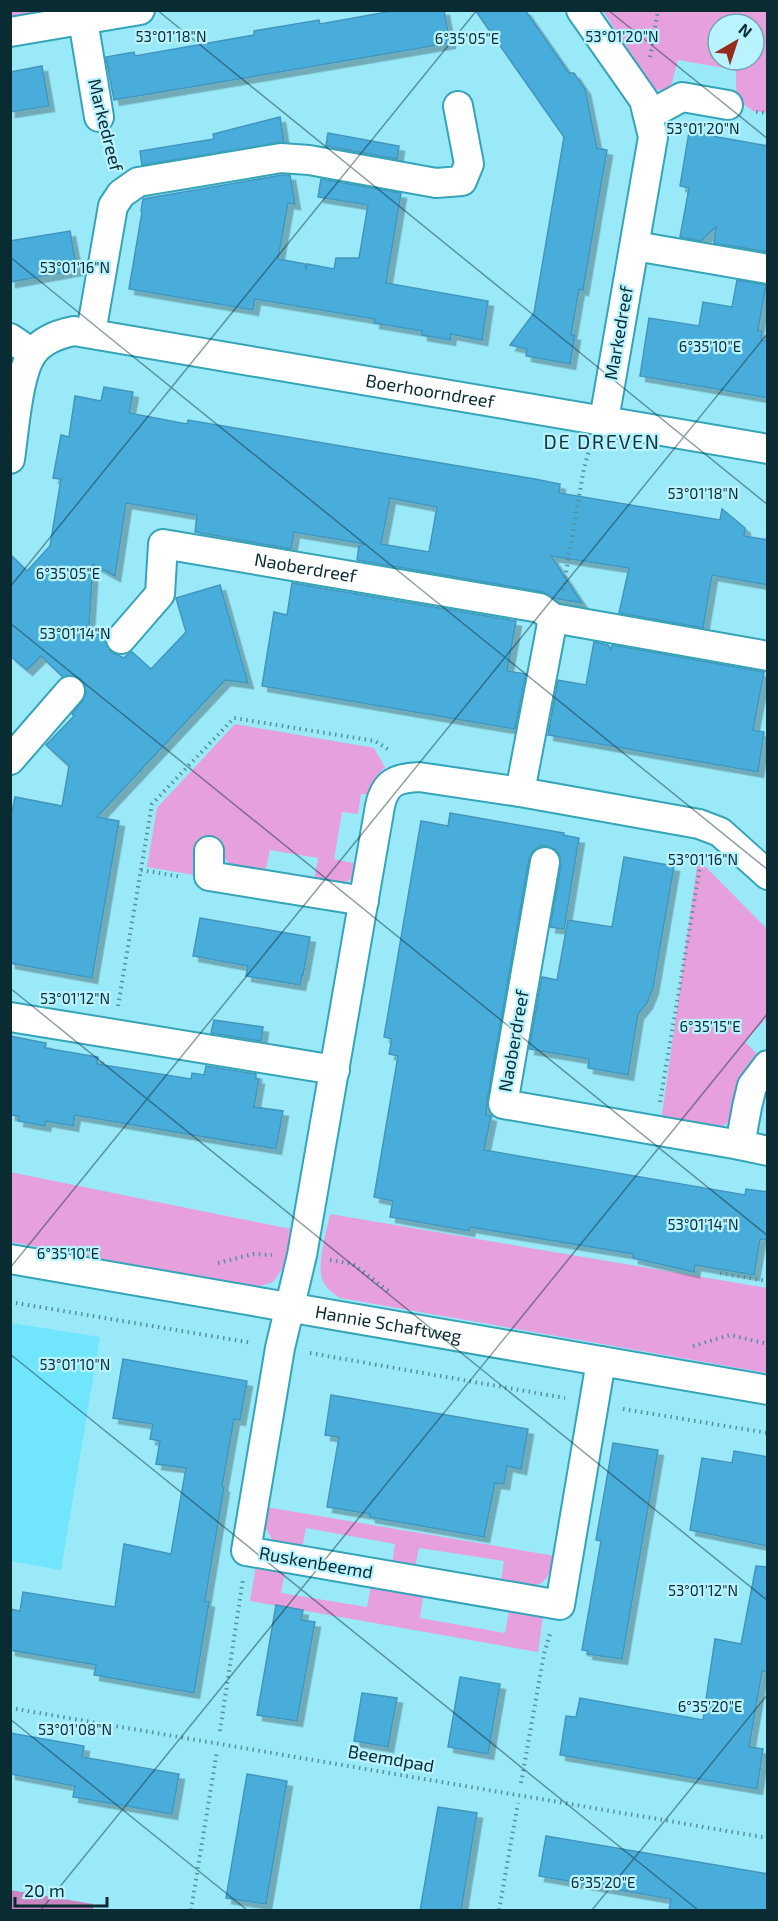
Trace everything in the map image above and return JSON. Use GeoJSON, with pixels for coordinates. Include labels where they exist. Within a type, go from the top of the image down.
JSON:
{"type":"FeatureCollection","features":[{"type":"Feature","properties":{"kind":"street"},"geometry":{"type":"LineString","coordinates":[[10,32],[140,10]]}},
{"type":"Feature","properties":{"kind":"street","name":"Markedreef"},"geometry":{"type":"LineString","coordinates":[[581,10],[644,100],[653,137],[604,420]]}},
{"type":"Feature","properties":{"kind":"street","name":"Markedreef"},"geometry":{"type":"LineString","coordinates":[[83,20],[99,117]]}},
{"type":"Feature","properties":{"kind":"street"},"geometry":{"type":"LineString","coordinates":[[649,115],[682,97],[728,105]]}},
{"type":"Feature","properties":{"kind":"street"},"geometry":{"type":"LineString","coordinates":[[91,333],[113,206],[121,194],[138,182],[281,158],[309,160],[436,183],[462,181],[469,164],[458,106]]}},
{"type":"Feature","properties":{"kind":"street"},"geometry":{"type":"LineString","coordinates":[[635,246],[768,269]]}},
{"type":"Feature","properties":{"kind":"street","name":"Boerhoorndreef"},"geometry":{"type":"LineString","coordinates":[[10,459],[24,372],[21,345],[44,343],[57,335],[74,331],[768,449]]}},
{"type":"Feature","properties":{"kind":"street","name":"Naoberdreef"},"geometry":{"type":"LineString","coordinates":[[121,639],[160,594],[163,544],[540,608],[553,618],[768,656]]}},
{"type":"Feature","properties":{"kind":"street"},"geometry":{"type":"LineString","coordinates":[[520,792],[553,618]]}},
{"type":"Feature","properties":{"kind":"street"},"geometry":{"type":"LineString","coordinates":[[10,760],[70,692]]}},
{"type":"Feature","properties":{"kind":"street"},"geometry":{"type":"LineString","coordinates":[[290,1307],[302,1255],[383,794],[390,784],[404,777],[419,777],[520,792],[707,827],[720,832],[768,875]]}},
{"type":"Feature","properties":{"kind":"street","name":"Naoberdreef"},"geometry":{"type":"LineString","coordinates":[[545,862],[503,1104],[754,1148],[747,1107],[752,1086],[768,1065]]}},
{"type":"Feature","properties":{"kind":"street"},"geometry":{"type":"LineString","coordinates":[[209,863],[364,901]]}},
{"type":"Feature","properties":{"kind":"street"},"geometry":{"type":"LineString","coordinates":[[10,1017],[335,1070]]}},
{"type":"Feature","properties":{"kind":"street","name":"Hannie Schaftweg"},"geometry":{"type":"LineString","coordinates":[[10,1259],[768,1390]]}},
{"type":"Feature","properties":{"kind":"street","name":"Ruskenbeemd"},"geometry":{"type":"LineString","coordinates":[[290,1307],[280,1348],[246,1551],[560,1605]]}},
{"type":"Feature","properties":{"kind":"street"},"geometry":{"type":"LineString","coordinates":[[560,1605],[601,1362]]}},
{"type":"Feature","properties":{"kind":"path"},"geometry":{"type":"LineString","coordinates":[[635,89],[647,76],[658,10]]}},
{"type":"Feature","properties":{"kind":"path","name":"Markedreef"},"geometry":{"type":"LineString","coordinates":[[99,117],[110,140],[121,194]]}},
{"type":"Feature","properties":{"kind":"path"},"geometry":{"type":"LineString","coordinates":[[553,618],[561,601],[587,453],[604,420]]}},
{"type":"Feature","properties":{"kind":"path"},"geometry":{"type":"LineString","coordinates":[[114,1034],[152,804],[234,718],[375,741],[388,750],[399,752]]}},
{"type":"Feature","properties":{"kind":"path"},"geometry":{"type":"LineString","coordinates":[[655,1129],[707,827]]}},
{"type":"Feature","properties":{"kind":"path"},"geometry":{"type":"LineString","coordinates":[[141,870],[193,879],[209,863]]}},
{"type":"Feature","properties":{"kind":"path"},"geometry":{"type":"LineString","coordinates":[[209,1265],[254,1254],[302,1255],[353,1264],[396,1297]]}},
{"type":"Feature","properties":{"kind":"path"},"geometry":{"type":"LineString","coordinates":[[720,1273],[768,1281]]}},
{"type":"Feature","properties":{"kind":"path"},"geometry":{"type":"LineString","coordinates":[[10,1302],[768,1433]]}},
{"type":"Feature","properties":{"kind":"path"},"geometry":{"type":"LineString","coordinates":[[690,1347],[730,1335],[768,1344]]}},
{"type":"Feature","properties":{"kind":"path"},"geometry":{"type":"LineString","coordinates":[[220,1731],[242,1600],[246,1551]]}},
{"type":"Feature","properties":{"kind":"path"},"geometry":{"type":"LineString","coordinates":[[521,1783],[544,1654],[560,1605]]}},
{"type":"Feature","properties":{"kind":"path","name":"Beemdpad"},"geometry":{"type":"LineString","coordinates":[[10,1708],[768,1838]]}},
{"type":"Feature","properties":{"kind":"path"},"geometry":{"type":"LineString","coordinates":[[191,1911],[217,1751]]}},
{"type":"Feature","properties":{"kind":"path"},"geometry":{"type":"LineString","coordinates":[[499,1911],[518,1803]]}},
{"type":"Feature","properties":{"kind":"shaded area"},"geometry":{"type":"Polygon","coordinates":[[[11,11],[66,11],[11,20],[11,11]]]}},
{"type":"Feature","properties":{"kind":"shaded area"},"geometry":{"type":"Polygon","coordinates":[[[603,11],[767,11],[767,113],[753,111],[736,99],[736,72],[766,72],[766,12],[706,12],[706,65],[678,60],[671,86],[666,91],[654,89],[603,11]]]}},
{"type":"Feature","properties":{"kind":"shaded area"},"geometry":{"type":"Polygon","coordinates":[[[235,724],[374,748],[385,767],[372,782],[368,795],[361,794],[358,814],[342,812],[334,859],[357,864],[355,873],[347,882],[336,884],[314,881],[318,858],[270,850],[265,873],[236,868],[226,860],[221,845],[199,843],[194,875],[147,867],[157,808],[235,724]]]}},
{"type":"Feature","properties":{"kind":"shaded area"},"geometry":{"type":"Polygon","coordinates":[[[698,859],[767,929],[767,1017],[745,1042],[761,1058],[730,1121],[714,1132],[661,1122],[698,859]]]}},
{"type":"Feature","properties":{"kind":"shaded area"},"geometry":{"type":"Polygon","coordinates":[[[10,1172],[291,1229],[285,1265],[273,1282],[257,1287],[11,1242],[10,1172]]]}},
{"type":"Feature","properties":{"kind":"shaded area"},"geometry":{"type":"Polygon","coordinates":[[[330,1214],[767,1288],[767,1373],[340,1298],[326,1286],[321,1274],[321,1257],[330,1214]]]}},
{"type":"Feature","properties":{"kind":"shaded area"},"geometry":{"type":"Polygon","coordinates":[[[11,1323],[100,1337],[61,1570],[11,1561],[11,1323]]]}},
{"type":"Feature","properties":{"kind":"shaded area"},"geometry":{"type":"Polygon","coordinates":[[[266,1507],[555,1556],[552,1568],[543,1582],[530,1586],[501,1582],[504,1561],[419,1548],[415,1568],[392,1565],[395,1544],[306,1528],[302,1548],[273,1541],[264,1525],[266,1507]]]}},
{"type":"Feature","properties":{"kind":"shaded area"},"geometry":{"type":"Polygon","coordinates":[[[256,1566],[285,1571],[281,1593],[367,1607],[371,1586],[423,1596],[420,1618],[505,1633],[509,1611],[543,1616],[538,1652],[250,1601],[256,1566]]]}},
{"type":"Feature","properties":{"kind":"shaded area"},"geometry":{"type":"Polygon","coordinates":[[[10,1890],[93,1904],[93,1909],[97,1910],[11,1910],[10,1890]]]}},
{"type":"Feature","properties":{"kind":"building"},"geometry":{"type":"Polygon","coordinates":[[[398,10],[444,10],[450,43],[114,100],[106,57],[134,52],[135,56],[254,35],[254,31],[319,20],[320,24],[398,10]]]}},
{"type":"Feature","properties":{"kind":"building"},"geometry":{"type":"Polygon","coordinates":[[[475,10],[525,10],[569,73],[574,73],[585,89],[597,148],[607,150],[583,290],[579,289],[571,335],[575,335],[570,364],[526,356],[527,349],[510,345],[534,313],[564,137],[475,10]]]}},
{"type":"Feature","properties":{"kind":"building"},"geometry":{"type":"Polygon","coordinates":[[[42,66],[49,106],[10,112],[10,72],[42,66]]]}},
{"type":"Feature","properties":{"kind":"building"},"geometry":{"type":"Polygon","coordinates":[[[280,117],[284,142],[142,165],[140,151],[214,139],[213,134],[280,117]]]}},
{"type":"Feature","properties":{"kind":"building"},"geometry":{"type":"Polygon","coordinates":[[[689,132],[768,146],[768,252],[714,243],[716,227],[701,241],[680,237],[689,188],[680,186],[689,132]]]}},
{"type":"Feature","properties":{"kind":"building"},"geometry":{"type":"Polygon","coordinates":[[[328,133],[399,146],[397,159],[326,146],[328,133]]]}},
{"type":"Feature","properties":{"kind":"building"},"geometry":{"type":"Polygon","coordinates":[[[290,175],[295,204],[288,203],[278,259],[305,264],[306,270],[307,264],[334,269],[336,258],[359,258],[368,205],[318,197],[321,179],[401,193],[386,283],[488,301],[482,340],[451,334],[450,340],[422,335],[422,331],[374,323],[375,319],[255,299],[253,310],[129,289],[143,199],[290,175]]]}},
{"type":"Feature","properties":{"kind":"building"},"geometry":{"type":"Polygon","coordinates":[[[70,231],[77,270],[10,282],[10,241],[70,231]]]}},
{"type":"Feature","properties":{"kind":"building"},"geometry":{"type":"Polygon","coordinates":[[[737,280],[766,285],[758,330],[762,331],[761,340],[768,341],[768,398],[640,376],[649,318],[699,326],[703,302],[732,307],[737,280]]]}},
{"type":"Feature","properties":{"kind":"building"},"geometry":{"type":"Polygon","coordinates":[[[104,387],[133,392],[129,413],[187,424],[188,420],[535,479],[560,484],[559,493],[720,520],[722,509],[745,528],[744,536],[768,540],[768,585],[712,575],[703,628],[619,613],[629,568],[551,556],[582,603],[553,598],[543,592],[357,560],[359,546],[365,544],[294,532],[291,549],[195,532],[197,515],[126,503],[115,576],[93,564],[89,625],[105,640],[111,652],[124,658],[131,651],[151,669],[186,632],[176,598],[220,585],[248,683],[225,680],[97,817],[119,821],[92,978],[10,963],[10,821],[15,797],[62,806],[69,766],[46,745],[74,716],[72,714],[86,694],[85,685],[80,678],[73,675],[63,677],[41,656],[27,670],[10,656],[10,554],[27,571],[50,546],[61,479],[53,478],[61,435],[69,437],[75,396],[101,401],[104,387]],[[390,498],[381,544],[429,552],[437,507],[390,498]]]}},
{"type":"Feature","properties":{"kind":"building"},"geometry":{"type":"Polygon","coordinates":[[[292,583],[516,621],[507,671],[526,674],[515,729],[262,686],[274,612],[287,615],[292,583]]]}},
{"type":"Feature","properties":{"kind":"building"},"geometry":{"type":"Polygon","coordinates":[[[594,642],[608,645],[611,649],[612,645],[764,672],[753,730],[764,732],[758,772],[548,735],[558,680],[586,685],[594,642]]]}},
{"type":"Feature","properties":{"kind":"building"},"geometry":{"type":"Polygon","coordinates":[[[450,813],[564,833],[563,835],[579,838],[564,929],[550,927],[561,865],[560,856],[555,849],[540,846],[533,851],[529,859],[487,1101],[486,1115],[491,1116],[484,1150],[745,1195],[746,1189],[768,1192],[768,1240],[760,1239],[754,1275],[695,1265],[694,1272],[633,1258],[633,1254],[470,1227],[469,1231],[390,1217],[393,1201],[374,1197],[398,1056],[389,1054],[392,1039],[384,1037],[421,821],[448,826],[450,813]]]}},
{"type":"Feature","properties":{"kind":"building"},"geometry":{"type":"Polygon","coordinates":[[[624,857],[674,866],[653,988],[647,1003],[638,1014],[628,1075],[588,1068],[589,1059],[529,1049],[542,977],[557,980],[568,920],[612,927],[624,857]]]}},
{"type":"Feature","properties":{"kind":"building"},"geometry":{"type":"Polygon","coordinates":[[[200,918],[310,937],[300,985],[246,976],[248,966],[193,956],[200,918]]]}},
{"type":"Feature","properties":{"kind":"building"},"geometry":{"type":"Polygon","coordinates":[[[214,1020],[263,1027],[261,1041],[211,1033],[214,1020]]]}},
{"type":"Feature","properties":{"kind":"building"},"geometry":{"type":"Polygon","coordinates":[[[10,1036],[46,1043],[45,1048],[98,1057],[97,1064],[191,1079],[192,1073],[204,1075],[206,1066],[256,1074],[256,1079],[259,1079],[254,1107],[283,1111],[276,1149],[75,1115],[73,1126],[46,1121],[45,1126],[18,1121],[19,1116],[10,1115],[10,1036]]]}},
{"type":"Feature","properties":{"kind":"building"},"geometry":{"type":"Polygon","coordinates":[[[123,1359],[247,1381],[240,1420],[234,1419],[222,1486],[224,1487],[205,1601],[209,1602],[194,1693],[94,1675],[96,1665],[10,1650],[10,1609],[20,1611],[23,1592],[115,1607],[124,1544],[171,1554],[186,1468],[156,1464],[160,1441],[150,1439],[153,1424],[113,1418],[123,1359]]]}},
{"type":"Feature","properties":{"kind":"building"},"geometry":{"type":"Polygon","coordinates":[[[331,1395],[528,1429],[521,1469],[507,1466],[504,1484],[495,1483],[484,1537],[327,1507],[339,1437],[325,1435],[331,1395]]]}},
{"type":"Feature","properties":{"kind":"building"},"geometry":{"type":"Polygon","coordinates":[[[613,1443],[658,1450],[622,1659],[587,1654],[588,1651],[582,1650],[601,1541],[596,1540],[613,1443]]]}},
{"type":"Feature","properties":{"kind":"building"},"geometry":{"type":"Polygon","coordinates":[[[734,1451],[768,1457],[768,1546],[690,1530],[702,1458],[732,1463],[734,1451]]]}},
{"type":"Feature","properties":{"kind":"building"},"geometry":{"type":"Polygon","coordinates":[[[756,1566],[768,1567],[768,1672],[762,1671],[749,1747],[763,1749],[757,1789],[560,1755],[566,1716],[576,1717],[580,1698],[703,1720],[715,1639],[741,1644],[756,1566]]]}},
{"type":"Feature","properties":{"kind":"building"},"geometry":{"type":"Polygon","coordinates":[[[276,1605],[303,1610],[301,1620],[315,1622],[297,1721],[257,1715],[276,1605]]]}},
{"type":"Feature","properties":{"kind":"building"},"geometry":{"type":"Polygon","coordinates":[[[460,1677],[500,1684],[488,1754],[448,1747],[460,1677]]]}},
{"type":"Feature","properties":{"kind":"building"},"geometry":{"type":"Polygon","coordinates":[[[362,1693],[397,1698],[388,1747],[354,1741],[362,1693]]]}},
{"type":"Feature","properties":{"kind":"building"},"geometry":{"type":"Polygon","coordinates":[[[10,1733],[84,1746],[82,1757],[179,1774],[172,1814],[73,1797],[75,1786],[10,1774],[10,1733]]]}},
{"type":"Feature","properties":{"kind":"building"},"geometry":{"type":"Polygon","coordinates":[[[247,1774],[287,1781],[266,1904],[226,1898],[247,1774]]]}},
{"type":"Feature","properties":{"kind":"building"},"geometry":{"type":"Polygon","coordinates":[[[438,1807],[477,1813],[461,1911],[420,1911],[438,1807]]]}},
{"type":"Feature","properties":{"kind":"building"},"geometry":{"type":"Polygon","coordinates":[[[546,1836],[768,1874],[768,1911],[669,1911],[671,1899],[539,1876],[546,1836]]]}},
{"type":"Feature","properties":{"kind":"district","name":"DE DREVEN"},"geometry":{"type":"Point","coordinates":[602,442]}}]}
